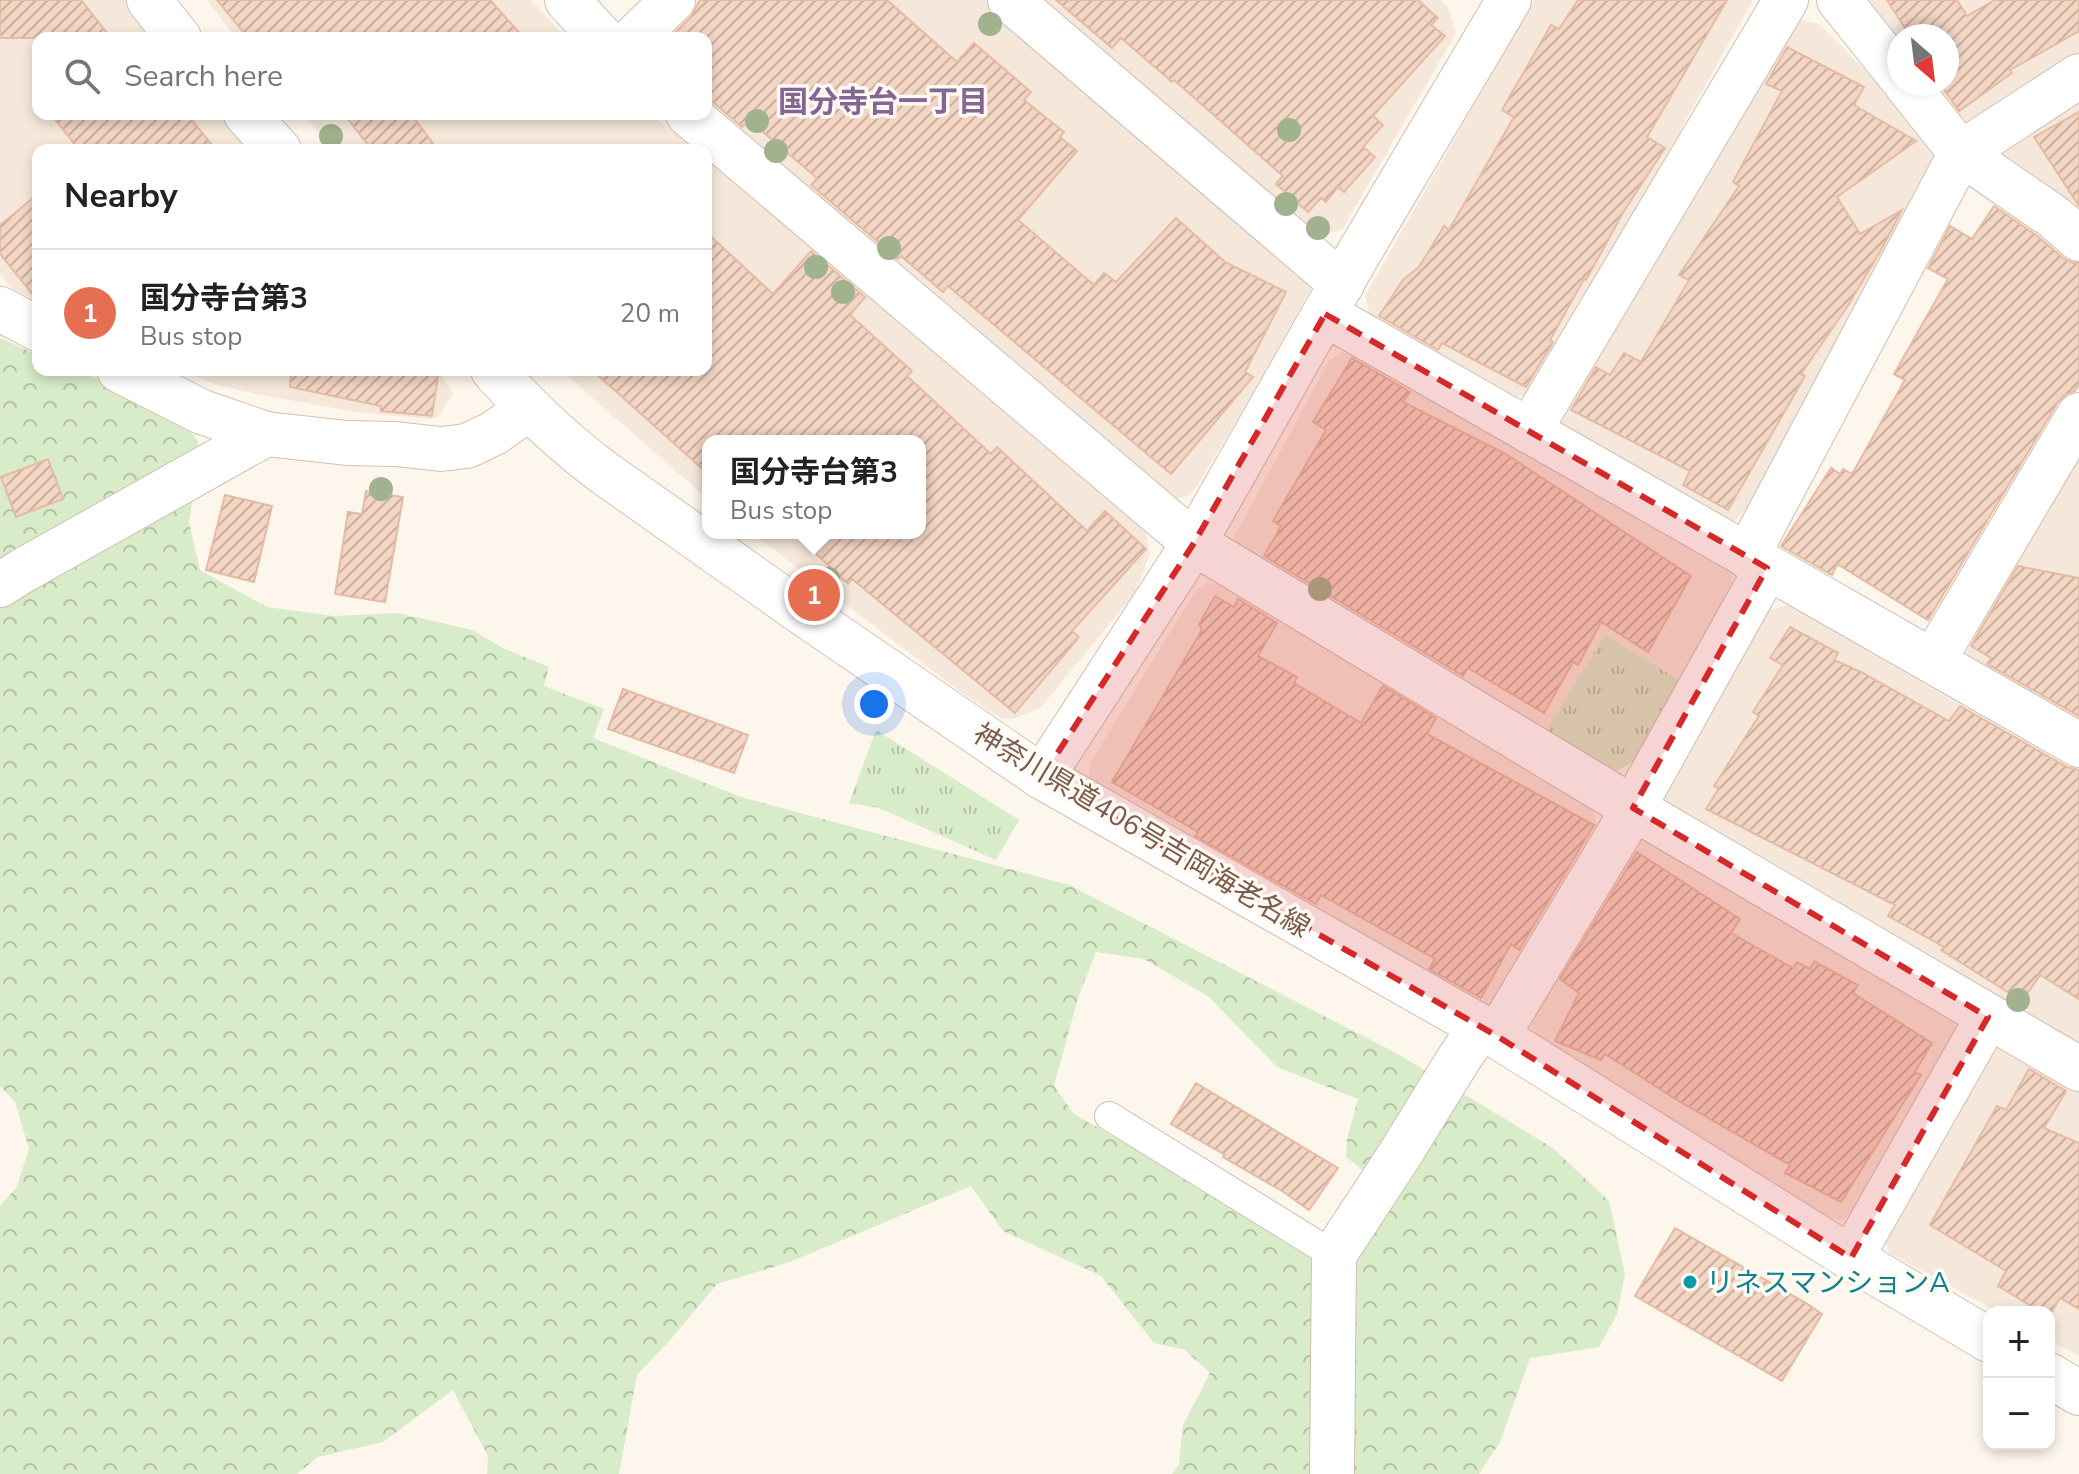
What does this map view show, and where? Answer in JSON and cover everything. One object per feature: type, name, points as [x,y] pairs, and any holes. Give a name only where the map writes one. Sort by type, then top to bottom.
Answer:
[{"type":"street","points":[[149,0],[174,32]]},
{"type":"street","points":[[567,0],[596,32]]},
{"type":"street","points":[[640,32],[673,0]]},
{"type":"street","points":[[1010,0],[1333,299],[1529,431],[2079,745]]},
{"type":"street","points":[[1529,431],[1786,0]]},
{"type":"street","points":[[1839,0],[1887,60]]},
{"type":"street","points":[[1042,777],[1194,543],[1333,299],[1492,7]]},
{"type":"street","points":[[1332,1474],[1334,1255],[1460,1057],[1489,1032],[1633,808],[1961,153],[2079,76]]},
{"type":"street","points":[[1916,96],[1961,153],[2055,218],[2079,239]]},
{"type":"street","points":[[252,120],[274,144]]},
{"type":"street","points":[[695,120],[1194,543],[1633,808],[2079,1069]]},
{"type":"street","points":[[0,309],[32,326]]},
{"type":"street","points":[[131,376],[202,412],[266,434],[347,443],[441,449],[467,446],[494,433],[528,409]]},
{"type":"street","name":"神奈川県道406号吉岡海老名線","points":[[498,376],[528,409],[603,472],[1042,777],[1489,1032],[1851,1258],[1983,1336]]},
{"type":"street","points":[[1933,661],[2079,415]]},
{"type":"street","points":[[0,585],[266,434]]},
{"type":"street","points":[[1851,1258],[1988,1017]]},
{"type":"street","points":[[2054,1378],[2079,1393]]},
{"type":"lane","points":[[1109,1116],[1334,1255]]},
{"type":"highlighted area","points":[[1325,314],[1767,568],[1633,808],[1988,1017],[1851,1258],[1497,1036],[1042,777],[1194,543]]},
{"type":"shaded area","points":[[0,0],[127,0],[151,32],[32,32],[32,120],[224,120],[244,144],[32,144],[32,299],[14,290],[0,274]]},
{"type":"shaded area","points":[[207,0],[531,0],[560,32],[231,32]]},
{"type":"shaded area","points":[[698,0],[985,0],[1312,287],[1196,488],[1187,496],[1173,499],[712,116],[712,32],[667,32]]},
{"type":"shaded area","points":[[1033,0],[1440,0],[1448,7],[1456,33],[1343,228],[1319,238]]},
{"type":"shaded area","points":[[1534,0],[1753,0],[1536,389],[1511,401],[1372,324],[1365,296]]},
{"type":"shaded area","points":[[1856,0],[2079,0],[2079,208],[1951,112],[1937,96],[1959,96],[1959,24],[1887,24],[1887,37]]},
{"type":"shaded area","points":[[1799,19],[1819,24],[1887,92],[1887,96],[1891,96],[1935,140],[1939,175],[1746,510],[1733,522],[1558,427],[1559,417]]},
{"type":"shaded area","points":[[307,120],[658,120],[688,144],[329,144]]},
{"type":"shaded area","points":[[712,163],[1144,525],[1150,553],[1135,593],[1041,707],[1016,718],[1002,719],[962,693],[760,539],[926,539],[926,435],[702,435],[702,494],[568,376],[712,376]]},
{"type":"shaded area","points":[[1341,352],[1354,355],[1732,569],[1732,588],[1680,681],[1617,771],[1246,557],[1235,547],[1233,539],[1329,361]]},
{"type":"shaded area","points":[[195,376],[442,376],[453,394],[438,417],[428,419],[357,412],[217,385]]},
{"type":"shaded area","points":[[2079,454],[2079,731],[1975,672],[1966,652]]},
{"type":"shaded area","points":[[1206,583],[1221,586],[1586,800],[1598,825],[1498,999],[1491,1006],[1475,1008],[1094,787],[1089,778],[1090,763],[1194,593]]},
{"type":"shaded area","points":[[1789,605],[2079,774],[2079,1048],[1669,816],[1654,795],[1762,612]]},
{"type":"shaded area","points":[[1645,837],[1949,1011],[1957,1028],[1854,1210],[1842,1221],[1831,1218],[1542,1045],[1528,1020],[1626,840]]},
{"type":"shaded area","points":[[1996,1048],[2021,1048],[2079,1084],[2079,1356],[2055,1343],[2055,1306],[1987,1306],[1889,1253],[1883,1232]]},
{"type":"green space","points":[[0,338],[32,352],[32,376],[89,376],[179,419],[198,441],[189,522],[200,570],[267,607],[334,616],[398,613],[472,630],[505,649],[549,667],[544,686],[604,709],[593,738],[741,797],[1069,885],[1398,1054],[1553,1148],[1609,1201],[1625,1274],[1617,1314],[1599,1347],[1530,1358],[1500,1442],[1479,1474],[1172,1474],[1179,1464],[1183,1425],[1210,1373],[1185,1350],[1154,1343],[1101,1276],[1003,1231],[971,1186],[790,1262],[717,1284],[637,1375],[619,1474],[487,1474],[488,1456],[453,1390],[383,1442],[318,1457],[297,1474],[0,1474],[0,1206],[16,1188],[29,1149],[15,1102],[0,1086]],"holes":[[[1096,952],[1144,959],[1209,997],[1277,1067],[1358,1099],[1347,1139],[1346,1157],[1364,1171],[1322,1246],[1305,1247],[1074,1114],[1054,1086],[1078,998]]]},
{"type":"green space","points":[[1605,635],[1680,681],[1635,761],[1617,771],[1546,731]]},
{"type":"green space","points":[[876,730],[1019,820],[996,860],[879,808],[849,803]]},
{"type":"building","points":[[0,0],[81,0],[106,32],[32,32],[32,38],[0,38]]},
{"type":"building","points":[[217,0],[490,0],[519,32],[243,32]]},
{"type":"building","points":[[700,0],[887,0],[957,62],[974,43],[1031,92],[1024,100],[1064,132],[1060,137],[1077,151],[1018,220],[1094,285],[1104,273],[1116,282],[1176,218],[1225,262],[1286,292],[1245,372],[1253,377],[1171,474],[948,286],[943,292],[901,256],[898,259],[811,185],[817,178],[749,120],[742,127],[712,101],[712,32],[676,32],[691,17]]},
{"type":"building","points":[[1056,0],[1418,0],[1438,18],[1431,25],[1445,36],[1373,116],[1383,125],[1363,147],[1375,157],[1344,192],[1338,187],[1326,202],[1321,198],[1308,212],[1276,184],[1283,176],[1174,80],[1172,82],[1121,38],[1112,48]]},
{"type":"building","points":[[1578,0],[1727,0],[1647,137],[1665,148],[1584,279],[1550,340],[1553,342],[1526,387],[1442,343],[1438,350],[1379,316],[1403,280],[1419,267],[1444,226],[1449,230],[1514,117],[1502,110],[1551,25],[1559,29]]},
{"type":"building","points":[[1887,0],[1957,0],[1967,16],[1995,0],[2079,0],[2079,31],[2010,70],[2012,73],[1959,111],[1948,96],[1959,96],[1959,24],[1902,24]]},
{"type":"building","points":[[1787,47],[1864,87],[1854,105],[1916,141],[1837,197],[1860,234],[1902,210],[1847,307],[1801,374],[1805,376],[1728,510],[1683,485],[1690,471],[1571,410],[1596,367],[1610,375],[1624,353],[1641,362],[1689,280],[1679,275],[1739,186],[1733,182],[1782,91],[1766,84]]},
{"type":"building","points":[[2079,112],[2079,206],[2034,137]]},
{"type":"building","points":[[56,120],[192,120],[211,144],[74,144]]},
{"type":"building","points":[[349,120],[416,120],[434,144],[367,144]]},
{"type":"building","points":[[32,199],[32,294],[0,254],[0,225]]},
{"type":"building","points":[[1994,206],[2063,258],[2079,263],[2079,384],[2075,391],[2058,402],[1928,620],[1837,564],[1832,575],[1781,546],[1831,468],[1840,474],[1843,469],[1852,474],[1905,380],[1894,374],[1948,279],[1928,268],[1950,226],[1972,239]]},
{"type":"building","points":[[712,238],[773,294],[811,251],[865,297],[850,315],[912,371],[907,376],[991,454],[997,447],[1087,531],[1105,511],[1146,549],[1072,631],[1079,637],[1015,713],[852,579],[848,584],[800,539],[926,539],[926,435],[702,435],[702,469],[599,376],[712,376]]},
{"type":"building","points":[[1352,358],[1410,392],[1403,402],[1506,454],[1691,576],[1648,652],[1601,622],[1578,665],[1573,662],[1544,713],[1468,668],[1463,676],[1264,556],[1281,526],[1273,521],[1326,430],[1313,422]]},
{"type":"building","points":[[291,376],[438,376],[432,416],[381,411],[381,406],[290,387]]},
{"type":"building","points":[[48,459],[63,499],[16,517],[1,477]]},
{"type":"building","points":[[366,491],[403,497],[385,602],[335,594],[348,512],[362,514]]},
{"type":"building","points":[[225,495],[272,506],[254,582],[206,570]]},
{"type":"building","points":[[2018,566],[2079,578],[2079,716],[1987,664],[1991,658],[1971,646]]},
{"type":"building","points":[[1215,596],[1234,607],[1238,599],[1277,623],[1258,656],[1297,677],[1294,683],[1361,723],[1383,686],[1436,718],[1427,734],[1594,825],[1519,950],[1511,944],[1481,998],[1429,969],[1435,959],[1321,895],[1316,904],[1195,836],[1198,832],[1112,782],[1202,630],[1199,624]]},
{"type":"building","points":[[1790,627],[1838,653],[1834,660],[1949,721],[1960,706],[2067,767],[2079,770],[2079,999],[2040,975],[2022,1001],[1941,950],[1944,947],[1888,916],[1895,905],[1706,809],[1719,788],[1714,786],[1759,716],[1753,712],[1783,665],[1770,658]]},
{"type":"building","points":[[623,689],[748,735],[734,773],[608,729]]},
{"type":"building","points":[[1637,852],[1740,919],[1731,933],[1793,968],[1797,962],[1810,969],[1814,961],[1858,985],[1853,993],[1932,1043],[1915,1072],[1921,1075],[1841,1202],[1785,1173],[1790,1165],[1677,1100],[1605,1054],[1601,1060],[1555,1041],[1579,993],[1560,979]]},
{"type":"building","points":[[2029,1069],[2066,1091],[2044,1128],[2079,1143],[2079,1309],[2060,1298],[2055,1306],[2031,1306],[1998,1286],[2006,1271],[1930,1225],[1997,1106],[2006,1110]]},
{"type":"building","points":[[1196,1083],[1338,1168],[1309,1210],[1171,1124]]},
{"type":"building","points":[[1675,1228],[1822,1314],[1782,1381],[1635,1296]]},
{"type":"place","name":"国分寺台第3","points":[[814,595]]},
{"type":"place","name":"リネスマンションA","points":[[1690,1282]]},
{"type":"district","name":"国分寺台一丁目","points":[[883,102]]}]
